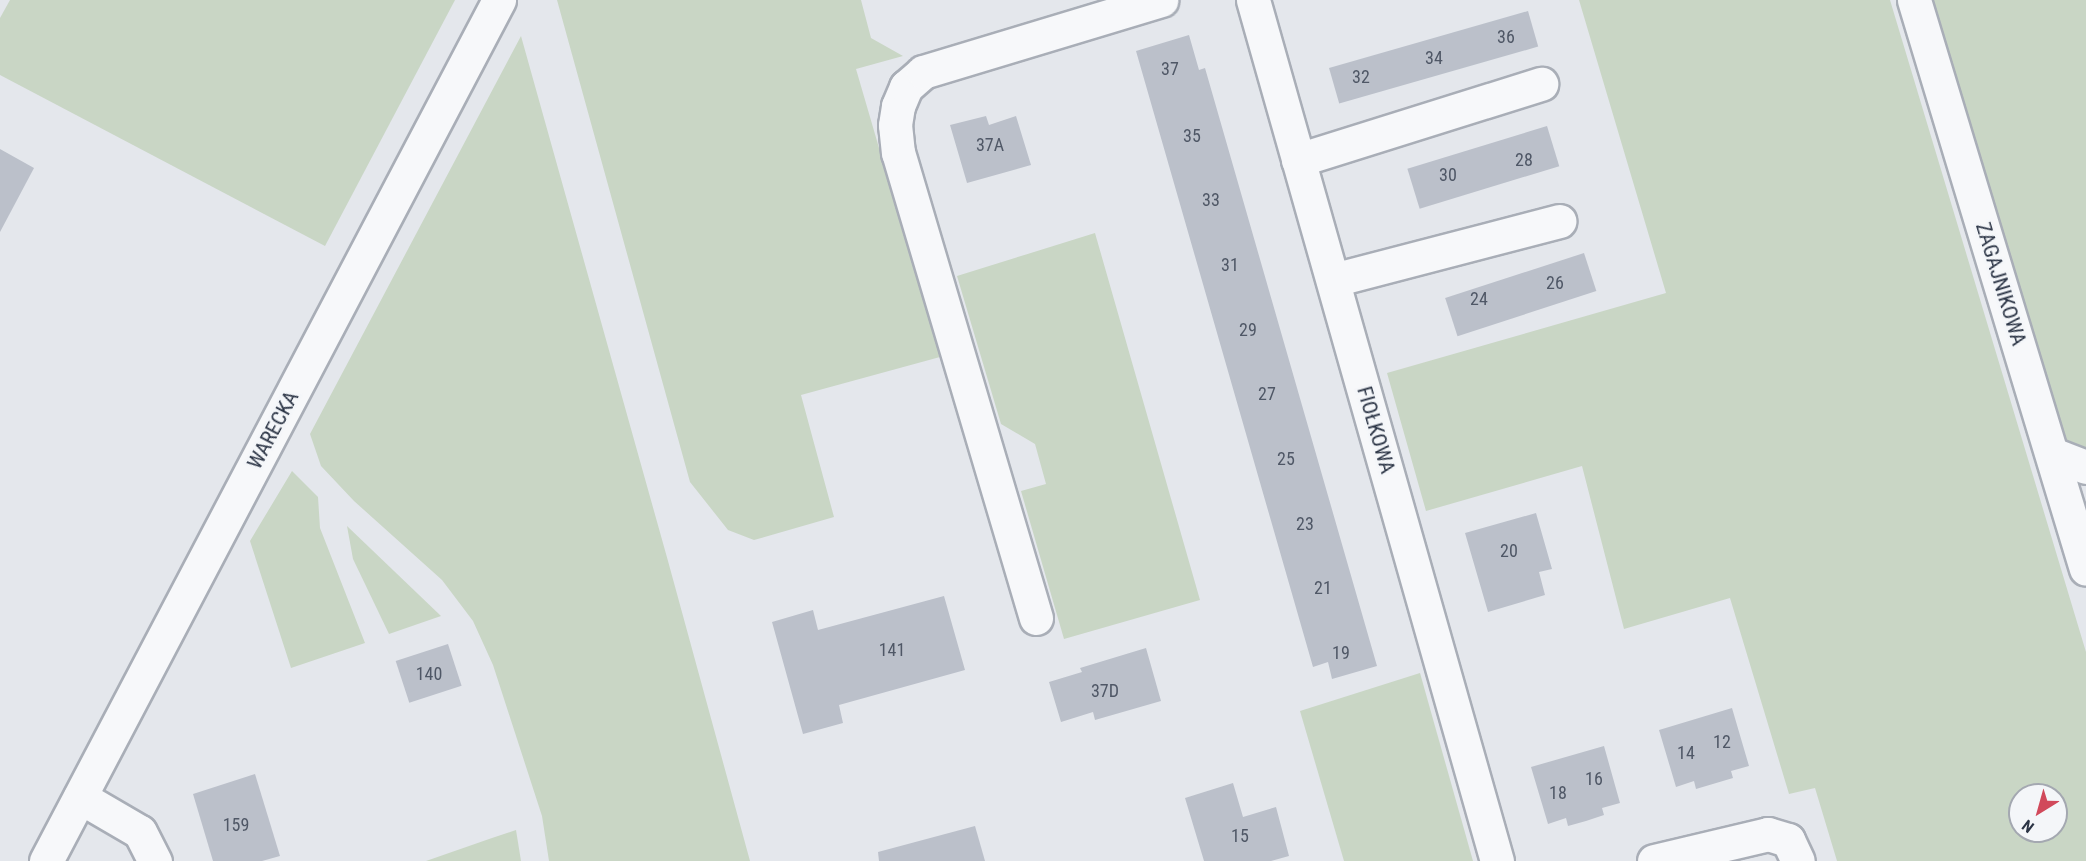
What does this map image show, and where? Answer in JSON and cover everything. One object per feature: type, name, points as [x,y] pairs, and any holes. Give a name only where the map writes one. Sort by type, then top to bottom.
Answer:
[{"type":"street","name":"WARECKA","points":[[46,861],[499,0]]},
{"type":"street","points":[[1036,618],[898,153],[898,106],[906,87],[923,72],[1161,0]]},
{"type":"street","name":"FIOŁKOWA","points":[[1252,0],[1497,861]]},
{"type":"street","name":"ZAGAJNIKOWA","points":[[1914,0],[2086,569]]},
{"type":"street","points":[[1298,160],[1541,84]]},
{"type":"street","points":[[1333,280],[1558,221]]},
{"type":"street","points":[[2052,454],[2086,467]]},
{"type":"street","points":[[80,797],[140,832],[155,861]]},
{"type":"street","points":[[1654,861],[1768,834],[1788,840],[1798,861]]},
{"type":"green space","points":[[10,0],[455,0],[325,246],[0,75],[0,18]]},
{"type":"green space","points":[[557,0],[861,0],[871,38],[903,56],[856,69],[940,357],[801,395],[834,517],[754,540],[728,530],[690,482]]},
{"type":"green space","points":[[1579,0],[1890,0],[2086,652],[2086,861],[1837,861],[1815,788],[1789,794],[1730,598],[1624,629],[1582,466],[1426,511],[1387,373],[1666,293]]},
{"type":"green space","points":[[1928,0],[2086,0],[2086,450],[2063,439]]},
{"type":"green space","points":[[521,36],[750,861],[549,861],[542,816],[493,665],[473,621],[442,580],[354,501],[321,466],[310,434]]},
{"type":"green space","points":[[1095,233],[1200,600],[1064,639],[1021,491],[1046,484],[1035,444],[1001,424],[957,276]]},
{"type":"green space","points":[[292,471],[318,497],[320,528],[365,643],[291,668],[250,541]]},
{"type":"green space","points":[[347,526],[441,616],[389,634],[353,559]]},
{"type":"green space","points":[[1420,673],[1473,861],[1344,861],[1300,711]]},
{"type":"green space","points":[[516,830],[521,861],[426,861],[492,838]]},
{"type":"building","points":[[1528,11],[1538,47],[1339,104],[1329,68]]},
{"type":"building","points":[[1189,35],[1199,70],[1205,68],[1377,666],[1332,679],[1328,662],[1313,667],[1136,51]]},
{"type":"building","points":[[986,116],[989,125],[1016,116],[1031,165],[967,183],[950,125]]},
{"type":"building","points":[[1547,126],[1559,166],[1420,209],[1407,169]]},
{"type":"building","points":[[0,149],[34,168],[0,232]]},
{"type":"building","points":[[1584,253],[1596,291],[1458,336],[1445,298]]},
{"type":"building","points":[[1536,513],[1552,569],[1539,572],[1545,595],[1488,612],[1465,533]]},
{"type":"building","points":[[944,596],[965,670],[839,705],[843,723],[803,734],[772,622],[813,610],[818,630]]},
{"type":"building","points":[[448,644],[462,686],[409,703],[396,661]]},
{"type":"building","points":[[1146,648],[1161,701],[1095,720],[1093,712],[1061,722],[1049,682],[1082,672],[1080,668]]},
{"type":"building","points":[[1732,708],[1749,766],[1731,771],[1733,778],[1696,789],[1694,781],[1676,787],[1659,730]]},
{"type":"building","points":[[1604,746],[1620,803],[1602,808],[1604,815],[1586,821],[1568,826],[1566,818],[1548,824],[1531,767]]},
{"type":"building","points":[[255,774],[280,856],[262,861],[213,861],[193,794]]},
{"type":"building","points":[[1233,783],[1243,817],[1276,807],[1289,856],[1271,861],[1204,861],[1185,798]]},
{"type":"building","points":[[975,826],[985,861],[879,861],[878,852]]}]
